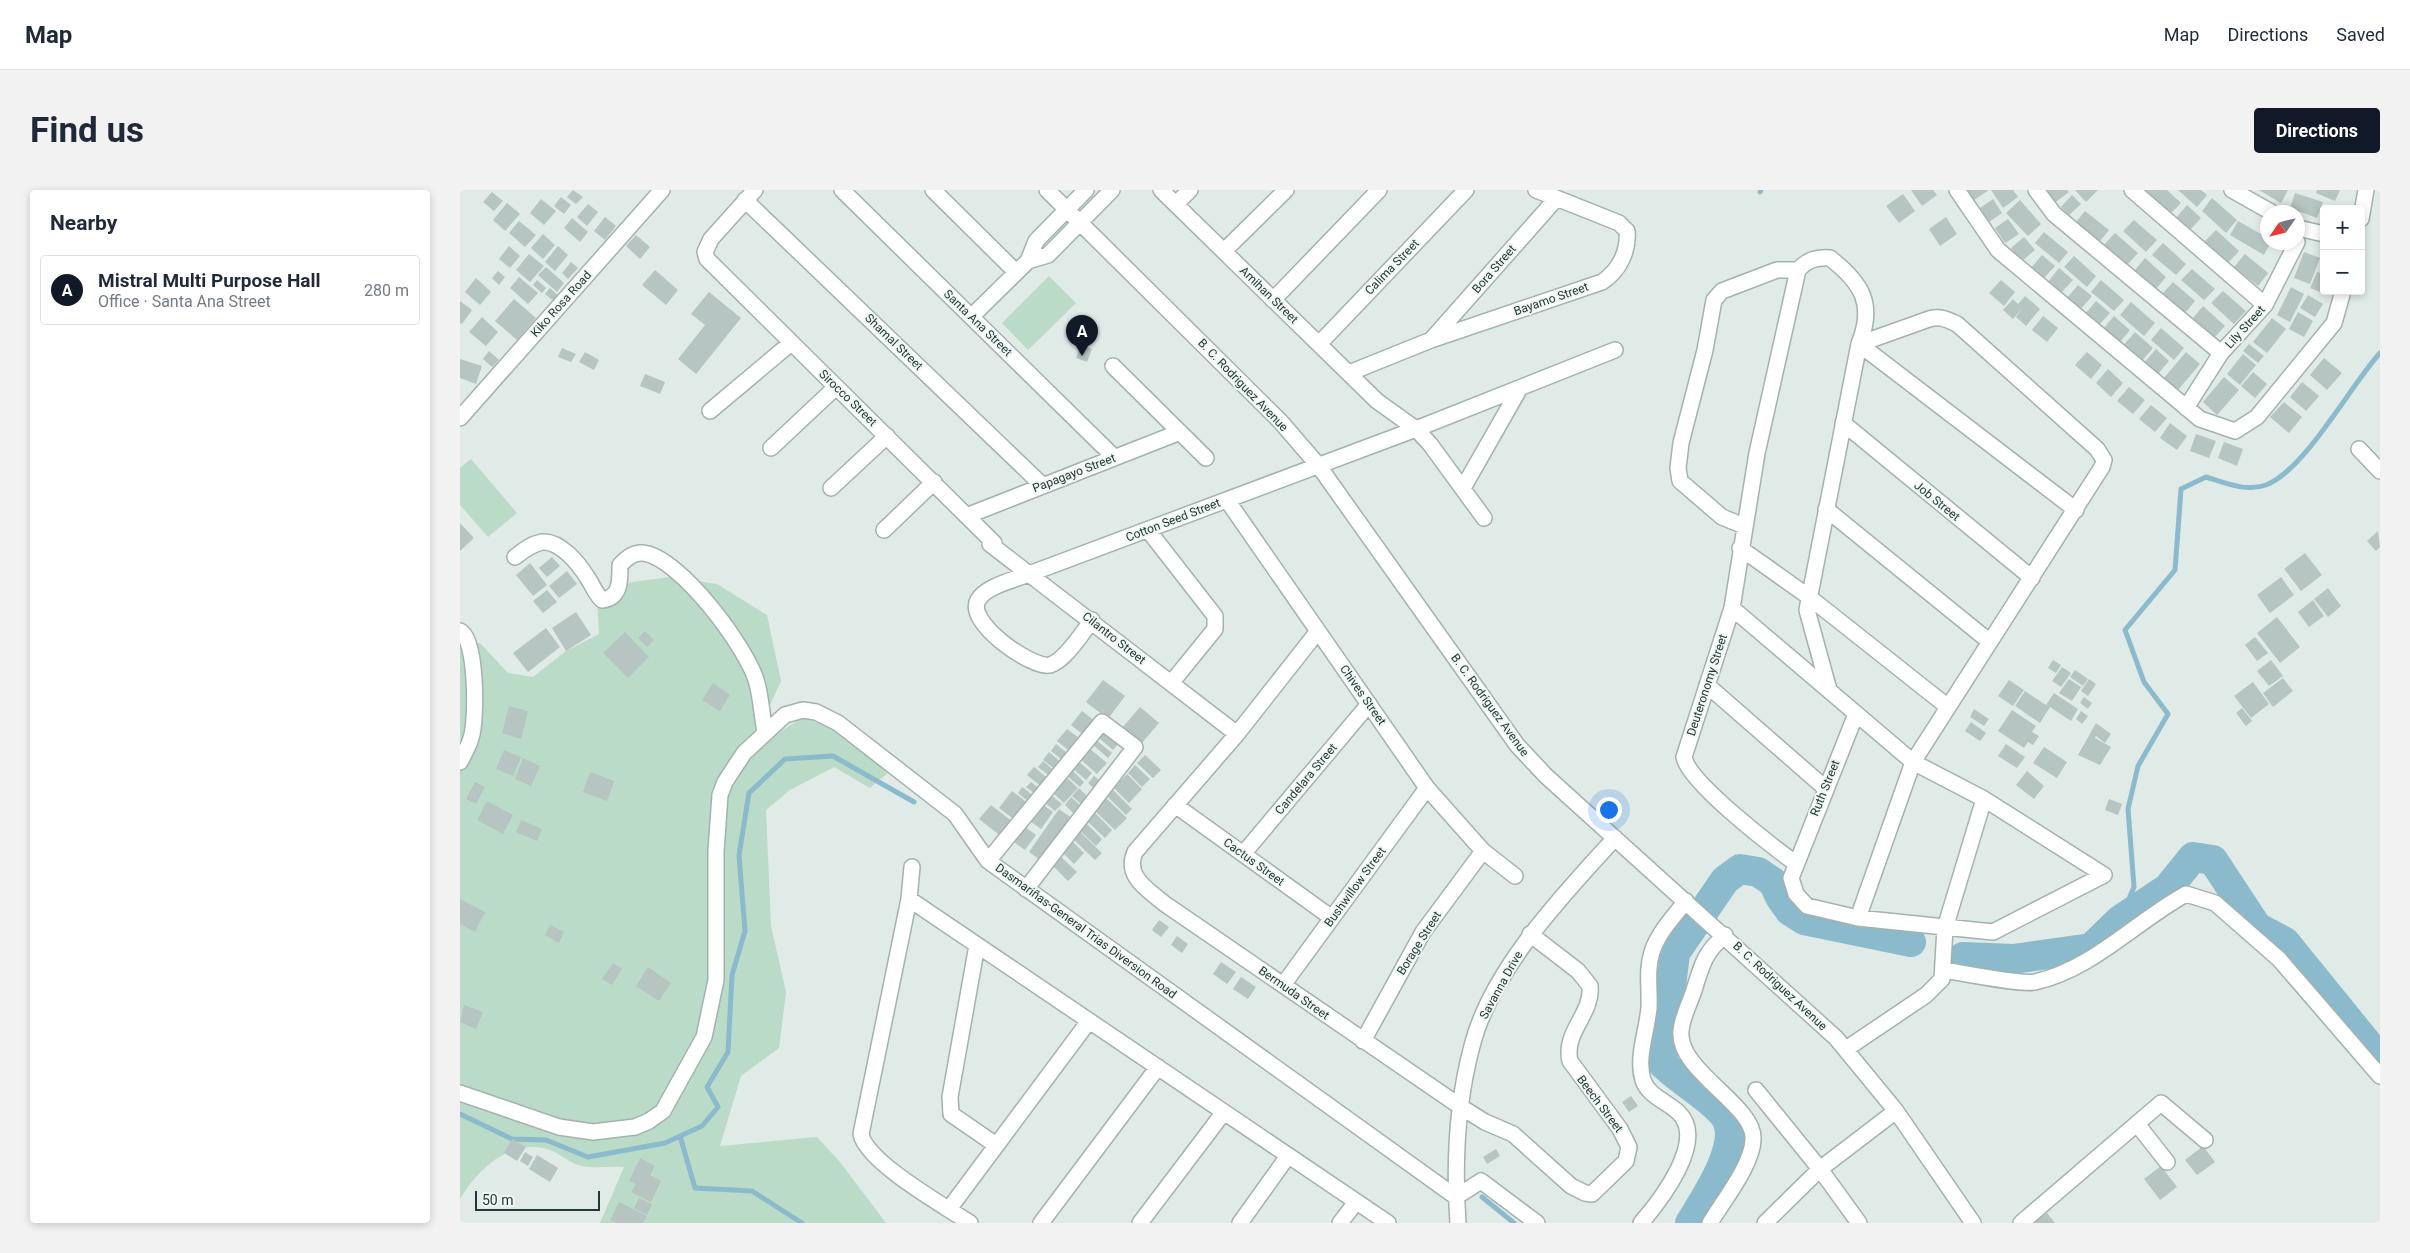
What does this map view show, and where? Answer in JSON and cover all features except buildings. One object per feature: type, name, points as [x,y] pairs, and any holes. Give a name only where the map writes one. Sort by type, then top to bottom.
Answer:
[{"type":"street","name":"Kiko Rosa Road","points":[[460,418],[662,190]]},
{"type":"street","name":"Santa Ana Street","points":[[842,190],[1114,457]]},
{"type":"street","points":[[933,190],[1016,272]]},
{"type":"street","name":"B. C. Rodriguez Avenue","points":[[1047,190],[1280,421],[1318,465],[1517,745],[1546,776],[1724,934],[1846,1049],[1896,1111],[1974,1223]]},
{"type":"street","points":[[972,317],[1028,261],[1036,241],[1086,190]]},
{"type":"street","points":[[1028,261],[1048,255],[1112,190]]},
{"type":"street","name":"Amihan Street","points":[[1161,190],[1378,401],[1416,429],[1464,488],[1484,518]]},
{"type":"street","points":[[1176,204],[1190,190]]},
{"type":"street","points":[[1224,251],[1286,190]]},
{"type":"street","points":[[1274,300],[1379,190]]},
{"type":"street","name":"Calima Street","points":[[1319,344],[1466,190]]},
{"type":"street","name":"Bayamo Street","points":[[1349,373],[1431,340],[1602,282],[1616,269],[1627,245],[1627,231],[1619,223],[1536,190]]},
{"type":"street","points":[[1957,190],[1998,250],[2200,419],[2235,431],[2257,418],[2334,323],[2342,295]]},
{"type":"street","points":[[2036,190],[2054,214],[2221,353]]},
{"type":"street","points":[[2132,190],[2265,305]]},
{"type":"street","points":[[2232,190],[2260,206]]},
{"type":"street","points":[[2363,205],[2366,190]]},
{"type":"street","name":"Sirocco Street","points":[[750,195],[711,239],[705,252],[712,266],[934,482],[968,516],[992,544]]},
{"type":"street","name":"Shamal Street","points":[[750,195],[1042,484]]},
{"type":"street","name":"Bora Street","points":[[1431,340],[1556,199]]},
{"type":"street","points":[[2305,236],[2320,234]]},
{"type":"street","name":"Lily Street","points":[[2186,408],[2221,353],[2265,305],[2292,250]]},
{"type":"street","points":[[1744,526],[1722,517],[1680,481],[1678,468],[1681,443],[1705,350],[1714,300],[1722,291],[1777,270],[1798,270],[1804,263],[1818,257],[1830,258],[1855,283],[1865,299],[1868,316],[1859,344],[1807,610],[1809,624],[1828,690]]},
{"type":"street","name":"Deuteronomy Street","points":[[1795,863],[1746,825],[1692,774],[1685,762],[1686,750],[1732,608],[1740,548],[1757,453],[1798,270]]},
{"type":"street","points":[[1858,918],[1913,762],[2102,467],[2102,456],[2047,403],[1957,324],[1939,317],[1859,344]]},
{"type":"street","points":[[710,411],[791,343]]},
{"type":"street","points":[[1859,344],[2076,510]]},
{"type":"street","name":"Cotton Seed Street","points":[[1092,620],[1069,650],[1051,665],[1040,665],[1029,660],[984,628],[977,618],[975,608],[978,599],[989,591],[1028,574],[1416,429],[1615,350]]},
{"type":"street","points":[[1114,366],[1206,458]]},
{"type":"street","points":[[772,448],[836,387]]},
{"type":"street","points":[[1464,488],[1520,388]]},
{"type":"street","name":"Job Street","points":[[1843,423],[2032,578]]},
{"type":"street","name":"Papagayo Street","points":[[968,516],[1042,484],[1180,432]]},
{"type":"street","points":[[830,488],[887,436]]},
{"type":"street","points":[[2360,449],[2380,470]]},
{"type":"street","points":[[884,530],[934,482]]},
{"type":"street","name":"Chives Street","points":[[1227,500],[1427,788],[1483,851],[1515,876]]},
{"type":"street","points":[[1826,509],[1990,642]]},
{"type":"street","points":[[1148,530],[1215,616],[1215,629],[1172,682]]},
{"type":"street","points":[[515,557],[528,547],[544,542],[560,548],[588,577],[594,592],[602,600],[615,595],[620,583],[620,565],[630,555],[643,553],[662,562],[702,594],[734,639],[757,681],[764,732]]},
{"type":"street","name":"Cilantro Street","points":[[992,544],[1028,574],[1092,620],[1237,734]]},
{"type":"street","points":[[1740,548],[1809,597],[1948,706]]},
{"type":"street","points":[[1732,608],[1913,762],[1984,799],[1944,928],[1944,970],[1936,987],[1846,1049]]},
{"type":"street","points":[[460,631],[469,640],[474,665],[472,736],[460,762]]},
{"type":"street","points":[[1175,805],[1237,734],[1318,631]]},
{"type":"street","points":[[1707,685],[1825,788]]},
{"type":"street","name":"Candelara Street","points":[[1243,854],[1369,704]]},
{"type":"street","name":"Dasmariñas-General Trias Diversion Road","points":[[460,1092],[559,1127],[593,1132],[635,1127],[649,1121],[663,1110],[704,1038],[716,980],[716,851],[720,795],[733,768],[764,732],[785,715],[803,710],[816,712],[838,723],[955,814],[988,861],[1456,1197]]},
{"type":"street","name":"Ruth Street","points":[[1856,714],[1795,863],[1791,878],[1792,887],[1800,900],[1807,906],[1858,918],[1993,932],[2104,874],[1984,799]]},
{"type":"street","points":[[988,861],[1102,722],[1135,747],[1026,888]]},
{"type":"street","name":"Bushwillow Street","points":[[1283,985],[1427,788]]},
{"type":"street","name":"Cactus Street","points":[[1175,805],[1332,918]]},
{"type":"street","name":"Bermuda Street","points":[[1175,805],[1134,852],[1131,861],[1132,872],[1139,881],[1165,904],[1461,1107]]},
{"type":"street","name":"Savanna Drive","points":[[1458,1223],[1456,1197],[1461,1107],[1472,1045],[1483,1014],[1530,934],[1562,895],[1615,838]]},
{"type":"street","name":"Borage Street","points":[[1363,1041],[1423,932],[1483,851]]},
{"type":"street","points":[[912,867],[909,899],[861,1134],[866,1148],[874,1156],[912,1185],[970,1223]]},
{"type":"street","points":[[1944,970],[2033,982],[2074,967],[2111,946],[2165,906],[2186,894],[2215,903],[2279,959],[2380,1076]]},
{"type":"street","points":[[909,899],[1388,1223]]},
{"type":"street","points":[[1640,1223],[1677,1172],[1688,1147],[1688,1131],[1681,1115],[1650,1092],[1643,1080],[1642,1050],[1649,1008],[1649,965],[1652,950],[1664,928],[1688,903]]},
{"type":"street","name":"Beech Street","points":[[1461,1107],[1486,1122],[1513,1134],[1571,1186],[1585,1194],[1592,1194],[1626,1162],[1629,1154],[1626,1139],[1575,1071],[1567,1051],[1570,1038],[1589,1002],[1590,986],[1578,971],[1530,934]]},
{"type":"street","points":[[1710,1223],[1751,1154],[1754,1137],[1750,1123],[1694,1063],[1683,1046],[1681,1031],[1706,954],[1724,934]]},
{"type":"street","points":[[977,945],[950,1098],[951,1114],[996,1145]]},
{"type":"street","points":[[948,1209],[1089,1021]]},
{"type":"street","points":[[1040,1223],[1158,1067]]},
{"type":"street","points":[[1756,1090],[1820,1169],[1859,1223]]},
{"type":"street","points":[[2022,1223],[2161,1103],[2206,1140]]},
{"type":"street","points":[[1765,1223],[1820,1169],[1896,1111]]},
{"type":"street","points":[[1140,1223],[1224,1112]]},
{"type":"street","points":[[2136,1124],[2167,1162]]},
{"type":"street","points":[[1240,1223],[1288,1156]]},
{"type":"street","points":[[1456,1197],[1481,1180],[1537,1223]]},
{"type":"street","points":[[1340,1223],[1356,1202]]},
{"type":"green space","points":[[1049,276],[1076,303],[1028,350],[1002,323]]},
{"type":"green space","points":[[471,459],[517,513],[488,537],[460,505],[460,468]]},
{"type":"green space","points":[[671,577],[717,584],[767,615],[781,681],[765,716],[773,736],[804,717],[853,739],[894,768],[870,788],[834,767],[790,790],[766,810],[771,926],[786,992],[779,1048],[741,1076],[720,1146],[817,1137],[840,1162],[886,1223],[600,1223],[624,1167],[578,1165],[551,1150],[533,1147],[520,1148],[496,1159],[476,1177],[460,1199],[460,644],[480,643],[508,673],[533,677],[566,651],[599,634],[597,597],[632,582]]},
{"type":"waterway","points":[[2120,920],[2134,887],[2128,809],[2138,766],[2168,714],[2144,682],[2125,630],[2175,570],[2181,489],[2206,477],[2236,486],[2251,488],[2266,485],[2281,476],[2296,463],[2311,445],[2380,353]]},
{"type":"waterway","points":[[460,1114],[512,1139],[546,1140],[588,1157],[665,1143],[702,1126],[718,1107],[707,1087],[728,1052],[732,975],[745,931],[739,855],[749,793],[785,759],[833,756],[914,802]]},
{"type":"waterway","points":[[1963,957],[2013,959],[2091,948],[2120,920],[2168,888],[2193,857],[2213,860],[2257,927],[2285,942],[2380,1059]]},
{"type":"waterway","points":[[1690,1223],[1719,1172],[1729,1143],[1730,1129],[1721,1111],[1662,1063],[1675,953],[1725,880],[1740,869],[1758,872],[1773,882],[1780,897],[1790,911],[1804,920],[1911,942]]},
{"type":"waterway","points":[[680,1136],[695,1188],[752,1191],[802,1223]]},
{"type":"waterway","points":[[1482,1197],[1514,1223]]},
{"type":"place","name":"Mistral Multi Purpose Hall","points":[[1082,356]]}]
